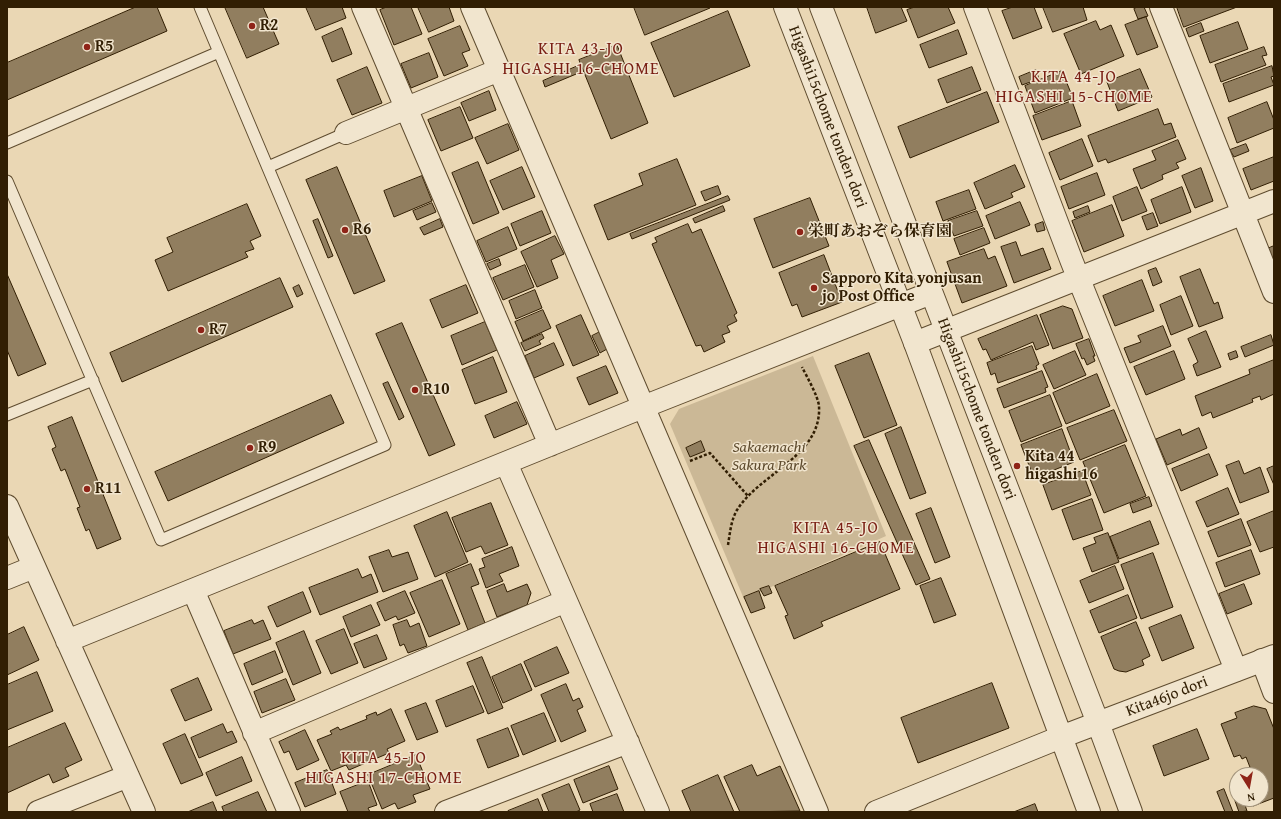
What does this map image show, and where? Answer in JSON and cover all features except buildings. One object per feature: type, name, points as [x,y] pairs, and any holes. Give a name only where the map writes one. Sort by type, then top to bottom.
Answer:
[{"type":"street","points":[[363,7],[550,445]]},
{"type":"street","points":[[472,7],[817,812]]},
{"type":"street","name":"Higashi15chome tonden dori","points":[[785,7],[915,343],[1089,812]]},
{"type":"street","name":"Higashi15chome tonden dori","points":[[821,7],[1131,812]]},
{"type":"street","points":[[975,7],[1079,279],[1236,670]]},
{"type":"street","points":[[1161,7],[1274,292]]},
{"type":"street","points":[[346,133],[499,70]]},
{"type":"street","points":[[915,343],[947,332],[1274,201]]},
{"type":"street","points":[[67,641],[644,407],[931,293]]},
{"type":"street","points":[[506,463],[658,812]]},
{"type":"street","points":[[7,506],[144,812]]},
{"type":"street","points":[[7,578],[34,567]]},
{"type":"street","points":[[193,590],[289,812]]},
{"type":"street","points":[[254,733],[566,602]]},
{"type":"street","points":[[1268,658],[1274,692]]},
{"type":"street","name":"Kita46jo dori","points":[[876,812],[1061,737],[1268,658]]},
{"type":"street","points":[[446,812],[628,742]]},
{"type":"street","points":[[38,812],[128,776]]},
{"type":"lane","points":[[7,181],[161,540],[386,446],[200,7]]},
{"type":"lane","points":[[7,143],[219,52]]},
{"type":"lane","points":[[268,168],[346,133]]},
{"type":"lane","points":[[7,415],[93,380]]},
{"type":"path","points":[[728,548],[732,524],[737,510],[748,496],[807,445],[817,428],[819,405],[802,365]]},
{"type":"path","points":[[683,463],[710,453],[748,496]]},
{"type":"green space","name":"Sakaemachi Sakura Park","points":[[813,356],[886,536],[744,599],[670,424],[679,409]]},
{"type":"place","name":"R2","points":[[252,26]]},
{"type":"place","name":"R5","points":[[87,47]]},
{"type":"place","name":"R6","points":[[345,230]]},
{"type":"place","name":"栄町あおぞら保育園","points":[[800,232]]},
{"type":"place","name":"Sapporo Kita yonjusan jo Post Office","points":[[814,288]]},
{"type":"place","name":"R7","points":[[201,330]]},
{"type":"place","name":"R10","points":[[415,390]]},
{"type":"place","name":"R9","points":[[250,448]]},
{"type":"place","name":"Kita 44 higashi 16","points":[[1017,466]]},
{"type":"place","name":"R11","points":[[87,489]]},
{"type":"district","name":"KITA 43-JO HIGASHI 16-CHOME","points":[[581,60]]},
{"type":"district","name":"KITA 44-JO HIGASHI 15-CHOME","points":[[1074,88]]},
{"type":"district","name":"KITA 45-JO HIGASHI 16-CHOME","points":[[836,539]]},
{"type":"district","name":"KITA 45-JO HIGASHI 17-CHOME","points":[[384,769]]}]
